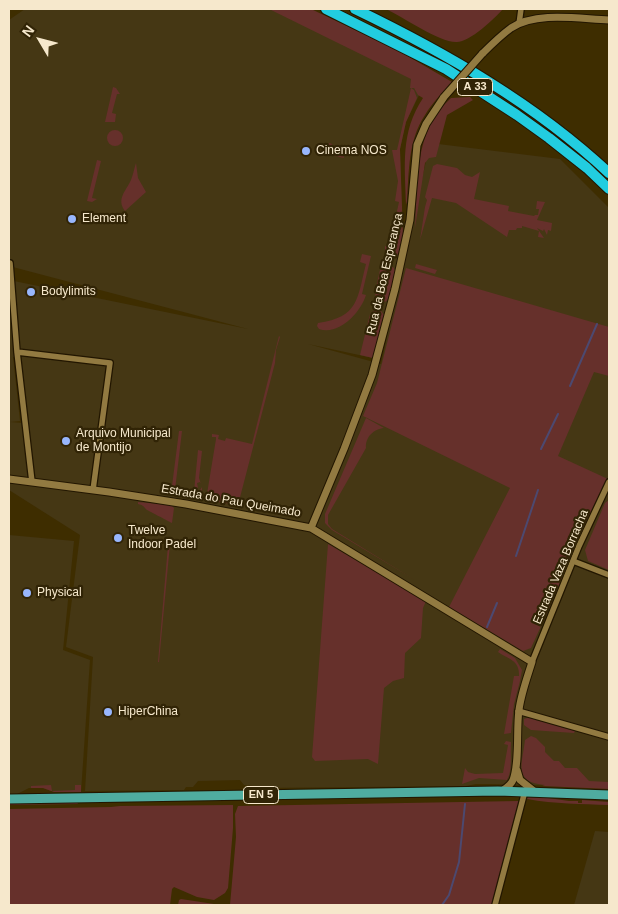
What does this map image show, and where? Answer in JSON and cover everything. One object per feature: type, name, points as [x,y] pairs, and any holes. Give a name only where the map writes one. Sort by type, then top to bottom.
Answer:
[{"type":"highway","name":"A 33","points":[[326,9],[446,69],[549,138],[587,168],[609,189]]},
{"type":"highway","name":"A 33","points":[[355,9],[412,37],[476,74],[559,131],[609,173]]},
{"type":"main road","name":"EN 5","points":[[9,799],[502,791],[609,795]]},
{"type":"street","points":[[519,24],[521,9]]},
{"type":"street","name":"Rua da Boa Esperança","points":[[310,528],[344,450],[372,375],[395,289],[410,220],[417,145],[426,124],[444,97],[482,54],[499,37],[519,24],[546,18],[609,20]]},
{"type":"street","points":[[10,264],[17,352],[32,482]]},
{"type":"street","points":[[17,352],[110,363],[93,490]]},
{"type":"street","name":"Estrada do Pau Queimado","points":[[9,480],[186,504],[310,528],[532,662]]},
{"type":"street","name":"Estrada Vaza Borracha","points":[[532,662],[573,561],[609,482]]},
{"type":"street","points":[[573,561],[609,575]]},
{"type":"street","points":[[502,791],[512,780],[516,759],[518,711],[532,662]]},
{"type":"street","points":[[518,711],[609,737]]},
{"type":"street","points":[[495,905],[530,791],[519,779],[516,759]]},
{"type":"shaded area","points":[[25,9],[290,9],[415,69],[423,87],[406,122],[400,149],[403,249],[373,358],[308,344],[381,364],[430,143],[560,159],[609,208],[609,787],[476,784],[466,786],[256,788],[244,785],[240,780],[198,781],[193,787],[186,787],[184,790],[85,791],[93,657],[66,647],[80,535],[9,490],[9,280],[248,329],[9,266],[9,20]],"holes":[[[14,357],[23,423],[10,422],[20,421]]]},
{"type":"shaded area","points":[[269,9],[311,9],[399,51],[452,82],[428,111],[415,135],[410,156],[406,205],[405,163],[407,137],[410,124],[423,98],[418,95],[414,88],[410,88],[411,79]]},
{"type":"shaded area","points":[[386,9],[503,9],[474,35],[468,39],[456,42],[431,34]]},
{"type":"shaded area","points":[[113,87],[120,94],[117,94],[112,113],[116,114],[115,122],[105,122]]},
{"type":"shaded area","points":[[411,88],[414,90],[417,98],[406,122],[400,149],[403,236],[400,254],[393,258],[389,257],[385,252],[385,246],[389,247],[399,202],[395,201],[398,181],[392,150],[397,150]]},
{"type":"shaded area","points":[[470,97],[473,100],[447,115],[436,157],[429,158],[425,163],[415,228],[420,158],[430,126],[439,111],[451,98]]},
{"type":"shaded area","points":[[115,130],[123,138],[115,146],[107,138]]},
{"type":"shaded area","points":[[329,143],[334,148],[342,151],[344,158],[327,154]]},
{"type":"shaded area","points":[[97,160],[101,161],[92,198],[97,199],[92,202],[87,201]]},
{"type":"shaded area","points":[[136,163],[138,178],[146,192],[125,211],[121,203]]},
{"type":"shaded area","points":[[437,164],[457,168],[465,175],[472,177],[480,172],[474,199],[509,206],[508,211],[534,216],[538,215],[539,209],[536,209],[537,201],[545,202],[537,220],[552,223],[551,231],[548,230],[547,235],[544,229],[543,231],[537,228],[544,238],[538,237],[539,231],[522,226],[522,228],[517,228],[516,230],[509,230],[507,237],[456,203],[432,198],[420,240],[427,200],[425,197],[433,166]]},
{"type":"shaded area","points":[[362,254],[371,256],[362,294],[366,295],[363,302],[354,315],[341,326],[327,330],[319,329],[318,323],[342,316],[354,304],[358,296],[366,264],[360,262]]},
{"type":"shaded area","points":[[416,264],[437,270],[435,274],[415,268]]},
{"type":"shaded area","points":[[387,265],[393,267],[397,273],[391,295],[382,303],[376,299],[375,292],[380,270]]},
{"type":"shaded area","points":[[406,268],[609,327],[609,376],[594,372],[558,456],[608,479],[531,648],[523,651],[449,607],[510,488],[363,416],[377,383]]},
{"type":"shaded area","points":[[375,310],[381,311],[385,316],[373,358],[360,355],[370,314]]},
{"type":"shaded area","points":[[279,336],[275,363],[238,505],[206,500],[216,439],[216,437],[212,437],[212,434],[219,435],[218,439],[225,441],[226,438],[252,444]]},
{"type":"shaded area","points":[[366,418],[384,428],[374,432],[367,440],[366,448],[328,515],[328,524],[332,529],[415,580],[332,530],[325,523],[325,514]]},
{"type":"shaded area","points":[[179,431],[182,431],[175,490],[184,491],[188,495],[194,495],[187,492],[194,492],[198,450],[202,451],[199,478],[201,484],[200,482],[197,483],[198,488],[196,489],[199,492],[202,487],[202,499],[171,494]]},
{"type":"shaded area","points":[[609,500],[609,570],[588,561],[585,550],[605,503]]},
{"type":"shaded area","points":[[138,502],[171,505],[174,508],[172,523],[147,510]]},
{"type":"shaded area","points":[[9,535],[74,541],[63,650],[90,660],[81,792],[54,792],[43,788],[29,788],[17,794],[9,794]]},
{"type":"shaded area","points":[[170,544],[159,662],[158,662],[168,545]]},
{"type":"shaded area","points":[[328,544],[426,601],[423,608],[421,638],[405,653],[404,678],[393,681],[384,688],[378,764],[368,759],[315,761],[312,757]]},
{"type":"shaded area","points":[[500,649],[515,658],[522,670],[514,704],[511,733],[504,734],[514,676],[519,676],[519,671],[518,666],[513,661],[498,652]]},
{"type":"shaded area","points":[[527,718],[575,731],[574,733],[531,730],[524,725],[524,719]]},
{"type":"shaded area","points":[[531,736],[536,738],[545,747],[545,752],[554,761],[559,761],[565,768],[577,768],[589,781],[609,782],[609,789],[542,786],[545,785],[528,780],[522,771],[522,764],[525,740]]},
{"type":"shaded area","points":[[506,741],[511,742],[511,766],[507,780],[479,778],[462,784],[465,768],[468,772],[475,774],[503,773],[508,745],[504,744]]},
{"type":"shaded area","points":[[51,785],[52,791],[75,790],[75,785],[81,785],[81,792],[54,792],[43,788],[31,788],[31,786]]},
{"type":"shaded area","points":[[528,795],[578,801],[578,803],[582,803],[582,800],[609,802],[609,805],[537,801],[527,799]]},
{"type":"shaded area","points":[[77,802],[78,804],[9,805],[9,804]]},
{"type":"shaded area","points":[[520,802],[493,905],[230,905],[236,837],[235,814],[238,806]]},
{"type":"shaded area","points":[[233,805],[228,888],[225,893],[214,900],[197,897],[174,887],[172,889],[170,905],[9,905],[9,809]]},
{"type":"shaded area","points":[[595,831],[609,832],[609,905],[574,905]]},
{"type":"shaded area","points":[[181,899],[214,904],[217,905],[178,905]]},
{"type":"waterway","points":[[570,386],[597,324]]},
{"type":"waterway","points":[[541,449],[558,414]]},
{"type":"waterway","points":[[516,556],[538,490]]},
{"type":"waterway","points":[[487,627],[497,603]]},
{"type":"waterway","points":[[442,905],[449,895],[459,862],[465,804]]},
{"type":"place","name":"Cinema NOS","points":[[306,151]]},
{"type":"place","name":"Element","points":[[72,219]]},
{"type":"place","name":"Bodylimits","points":[[31,292]]},
{"type":"place","name":"Arquivo Municipal de Montijo","points":[[66,441]]},
{"type":"place","name":"Twelve Indoor Padel","points":[[118,538]]},
{"type":"place","name":"Physical","points":[[27,593]]},
{"type":"place","name":"HiperChina","points":[[108,712]]}]
